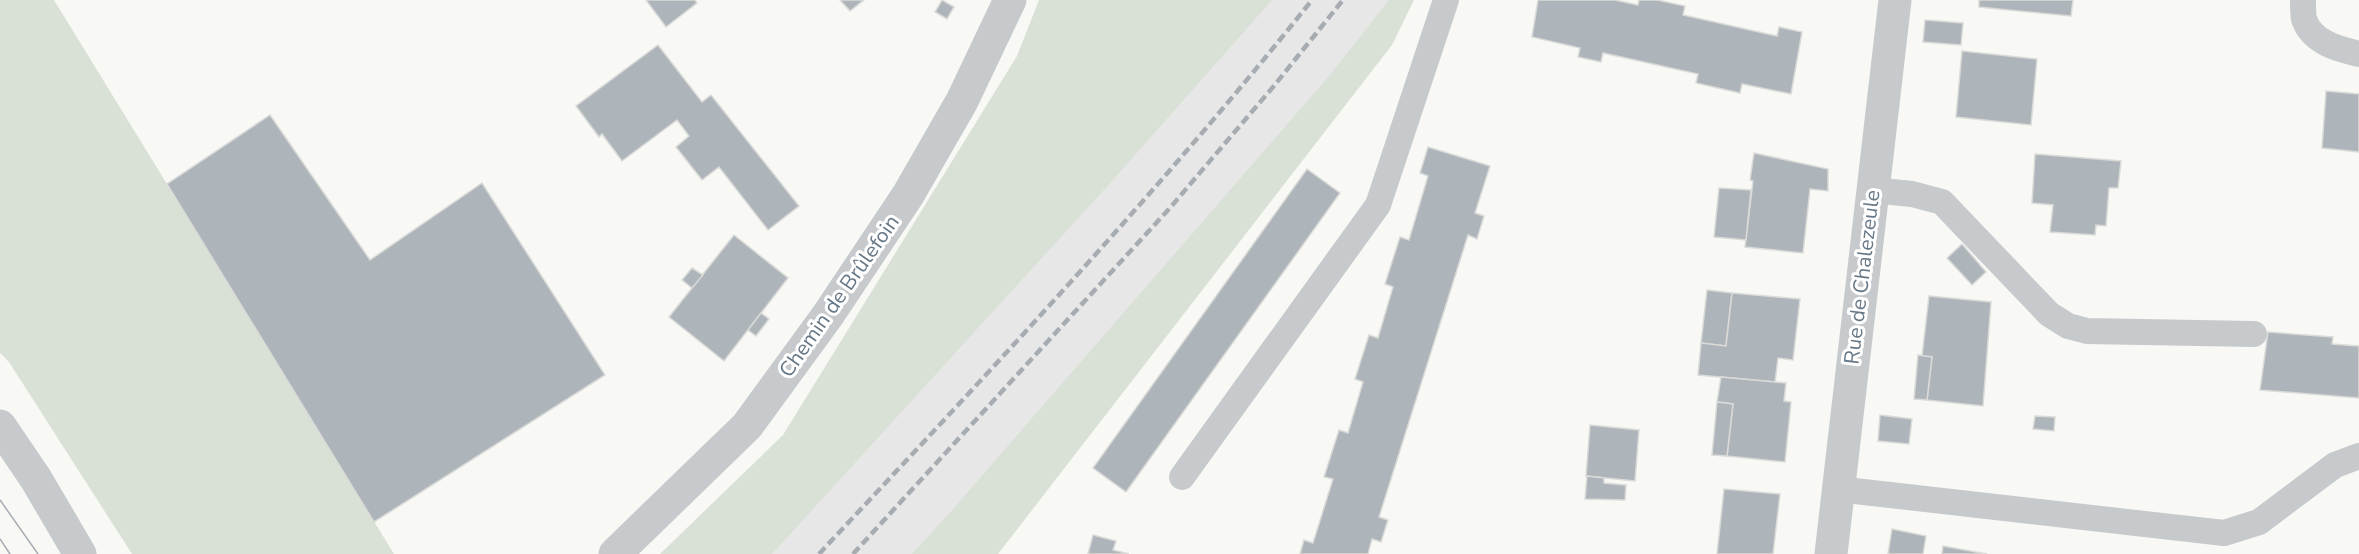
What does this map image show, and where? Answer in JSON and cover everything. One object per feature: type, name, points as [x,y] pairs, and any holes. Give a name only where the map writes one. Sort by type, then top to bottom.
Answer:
[{"type":"street","name":"Chemin de Brûlefoin","points":[[615,554],[747,426],[828,315],[919,176],[962,101],[1010,0]]},
{"type":"street","name":"Rue de Chalezeule","points":[[1831,554],[1895,0]]},
{"type":"street","points":[[0,426],[36,479],[80,554]]},
{"type":"lane","points":[[1182,477],[1378,205],[1446,0]]},
{"type":"lane","points":[[2303,0],[2304,20],[2314,34],[2328,46],[2359,54]]},
{"type":"lane","points":[[1872,190],[1912,194],[1942,202],[2049,314],[2068,326],[2087,331],[2254,334]]},
{"type":"lane","points":[[1838,489],[2224,533],[2259,522],[2335,465],[2359,456]]},
{"type":"shaded area","points":[[0,0],[54,0],[394,554],[132,554],[9,362],[0,353]]},
{"type":"shaded area","points":[[1039,0],[1272,0],[1112,181],[772,554],[660,554],[783,435],[1017,56]]},
{"type":"shaded area","points":[[1209,0],[1392,0],[992,554],[667,554],[1105,109]]},
{"type":"shaded area","points":[[1389,0],[1414,0],[1392,45],[998,554],[912,554],[1330,75]]},
{"type":"building","points":[[646,0],[695,0],[697,3],[666,27]]},
{"type":"building","points":[[840,0],[864,0],[850,11]]},
{"type":"building","points":[[942,0],[954,7],[947,19],[935,12]]},
{"type":"building","points":[[1538,0],[1615,0],[1638,5],[1639,0],[1657,0],[1685,6],[1683,15],[1777,36],[1779,27],[1802,32],[1791,94],[1742,84],[1740,93],[1696,83],[1698,74],[1603,53],[1601,62],[1578,57],[1580,48],[1532,37]]},
{"type":"building","points":[[1979,0],[2073,0],[2071,16],[1979,7]]},
{"type":"building","points":[[1925,20],[1963,23],[1961,45],[1923,42]]},
{"type":"building","points":[[658,45],[702,102],[711,95],[799,206],[768,230],[719,167],[702,180],[676,147],[689,136],[677,120],[622,161],[602,134],[599,137],[576,106]]},
{"type":"building","points":[[1962,51],[2037,59],[2031,125],[1956,117]]},
{"type":"building","points":[[2326,91],[2359,94],[2359,152],[2322,148]]},
{"type":"building","points":[[270,115],[370,260],[482,183],[605,375],[374,522],[167,184]]},
{"type":"building","points":[[1428,147],[1490,166],[1475,213],[1484,216],[1477,239],[1468,235],[1379,517],[1388,520],[1381,542],[1372,539],[1368,554],[1300,554],[1304,540],[1313,543],[1333,479],[1324,477],[1339,430],[1348,433],[1363,382],[1355,379],[1369,335],[1378,338],[1393,287],[1385,284],[1400,237],[1409,240],[1428,176],[1420,173]]},
{"type":"building","points":[[1754,153],[1828,169],[1828,191],[1810,189],[1803,253],[1745,247]]},
{"type":"building","points":[[2035,154],[2121,161],[2118,188],[2109,188],[2106,226],[2096,225],[2095,235],[2050,232],[2053,205],[2032,203]]},
{"type":"building","points":[[1307,169],[1340,193],[1126,492],[1093,468]]},
{"type":"building","points":[[1719,188],[1751,190],[1746,240],[1714,237]]},
{"type":"building","points":[[734,235],[788,278],[724,361],[669,317]]},
{"type":"building","points":[[1962,244],[1986,272],[1972,285],[1947,258]]},
{"type":"building","points":[[692,268],[703,275],[692,288],[682,280]]},
{"type":"building","points":[[1707,290],[1732,293],[1726,346],[1701,343]]},
{"type":"building","points":[[1732,293],[1800,299],[1793,360],[1778,358],[1775,382],[1698,375],[1701,343],[1726,346]]},
{"type":"building","points":[[1929,296],[1991,302],[1983,406],[1927,400],[1932,357],[1922,356]]},
{"type":"building","points":[[761,313],[769,319],[756,336],[748,330]]},
{"type":"building","points":[[2268,332],[2333,337],[2332,344],[2359,346],[2359,398],[2260,390]]},
{"type":"building","points":[[1918,355],[1932,357],[1927,400],[1914,399]]},
{"type":"building","points":[[1721,377],[1786,383],[1784,401],[1791,402],[1785,462],[1727,456],[1733,404],[1717,402]]},
{"type":"building","points":[[1717,402],[1733,404],[1727,456],[1712,455]]},
{"type":"building","points":[[1880,415],[1912,419],[1909,444],[1878,441]]},
{"type":"building","points":[[2035,416],[2055,417],[2054,431],[2033,429]]},
{"type":"building","points":[[1590,425],[1639,430],[1635,481],[1586,476]]},
{"type":"building","points":[[1587,476],[1604,478],[1604,483],[1626,485],[1625,500],[1585,499]]},
{"type":"building","points":[[1724,489],[1780,494],[1773,554],[1717,554]]},
{"type":"building","points":[[1892,529],[1926,536],[1923,554],[1888,554]]},
{"type":"building","points":[[1093,535],[1116,541],[1113,550],[1129,554],[1088,554]]},
{"type":"building","points":[[1943,546],[1987,554],[1942,554]]},
{"type":"tram line","points":[[0,500],[38,554]]},
{"type":"tram line","points":[[0,539],[10,554]]},
{"type":"railway","points":[[819,554],[1009,350],[1133,212],[1254,72],[1312,0]]},
{"type":"railway","points":[[853,554],[1169,209],[1273,87],[1343,0]]}]
